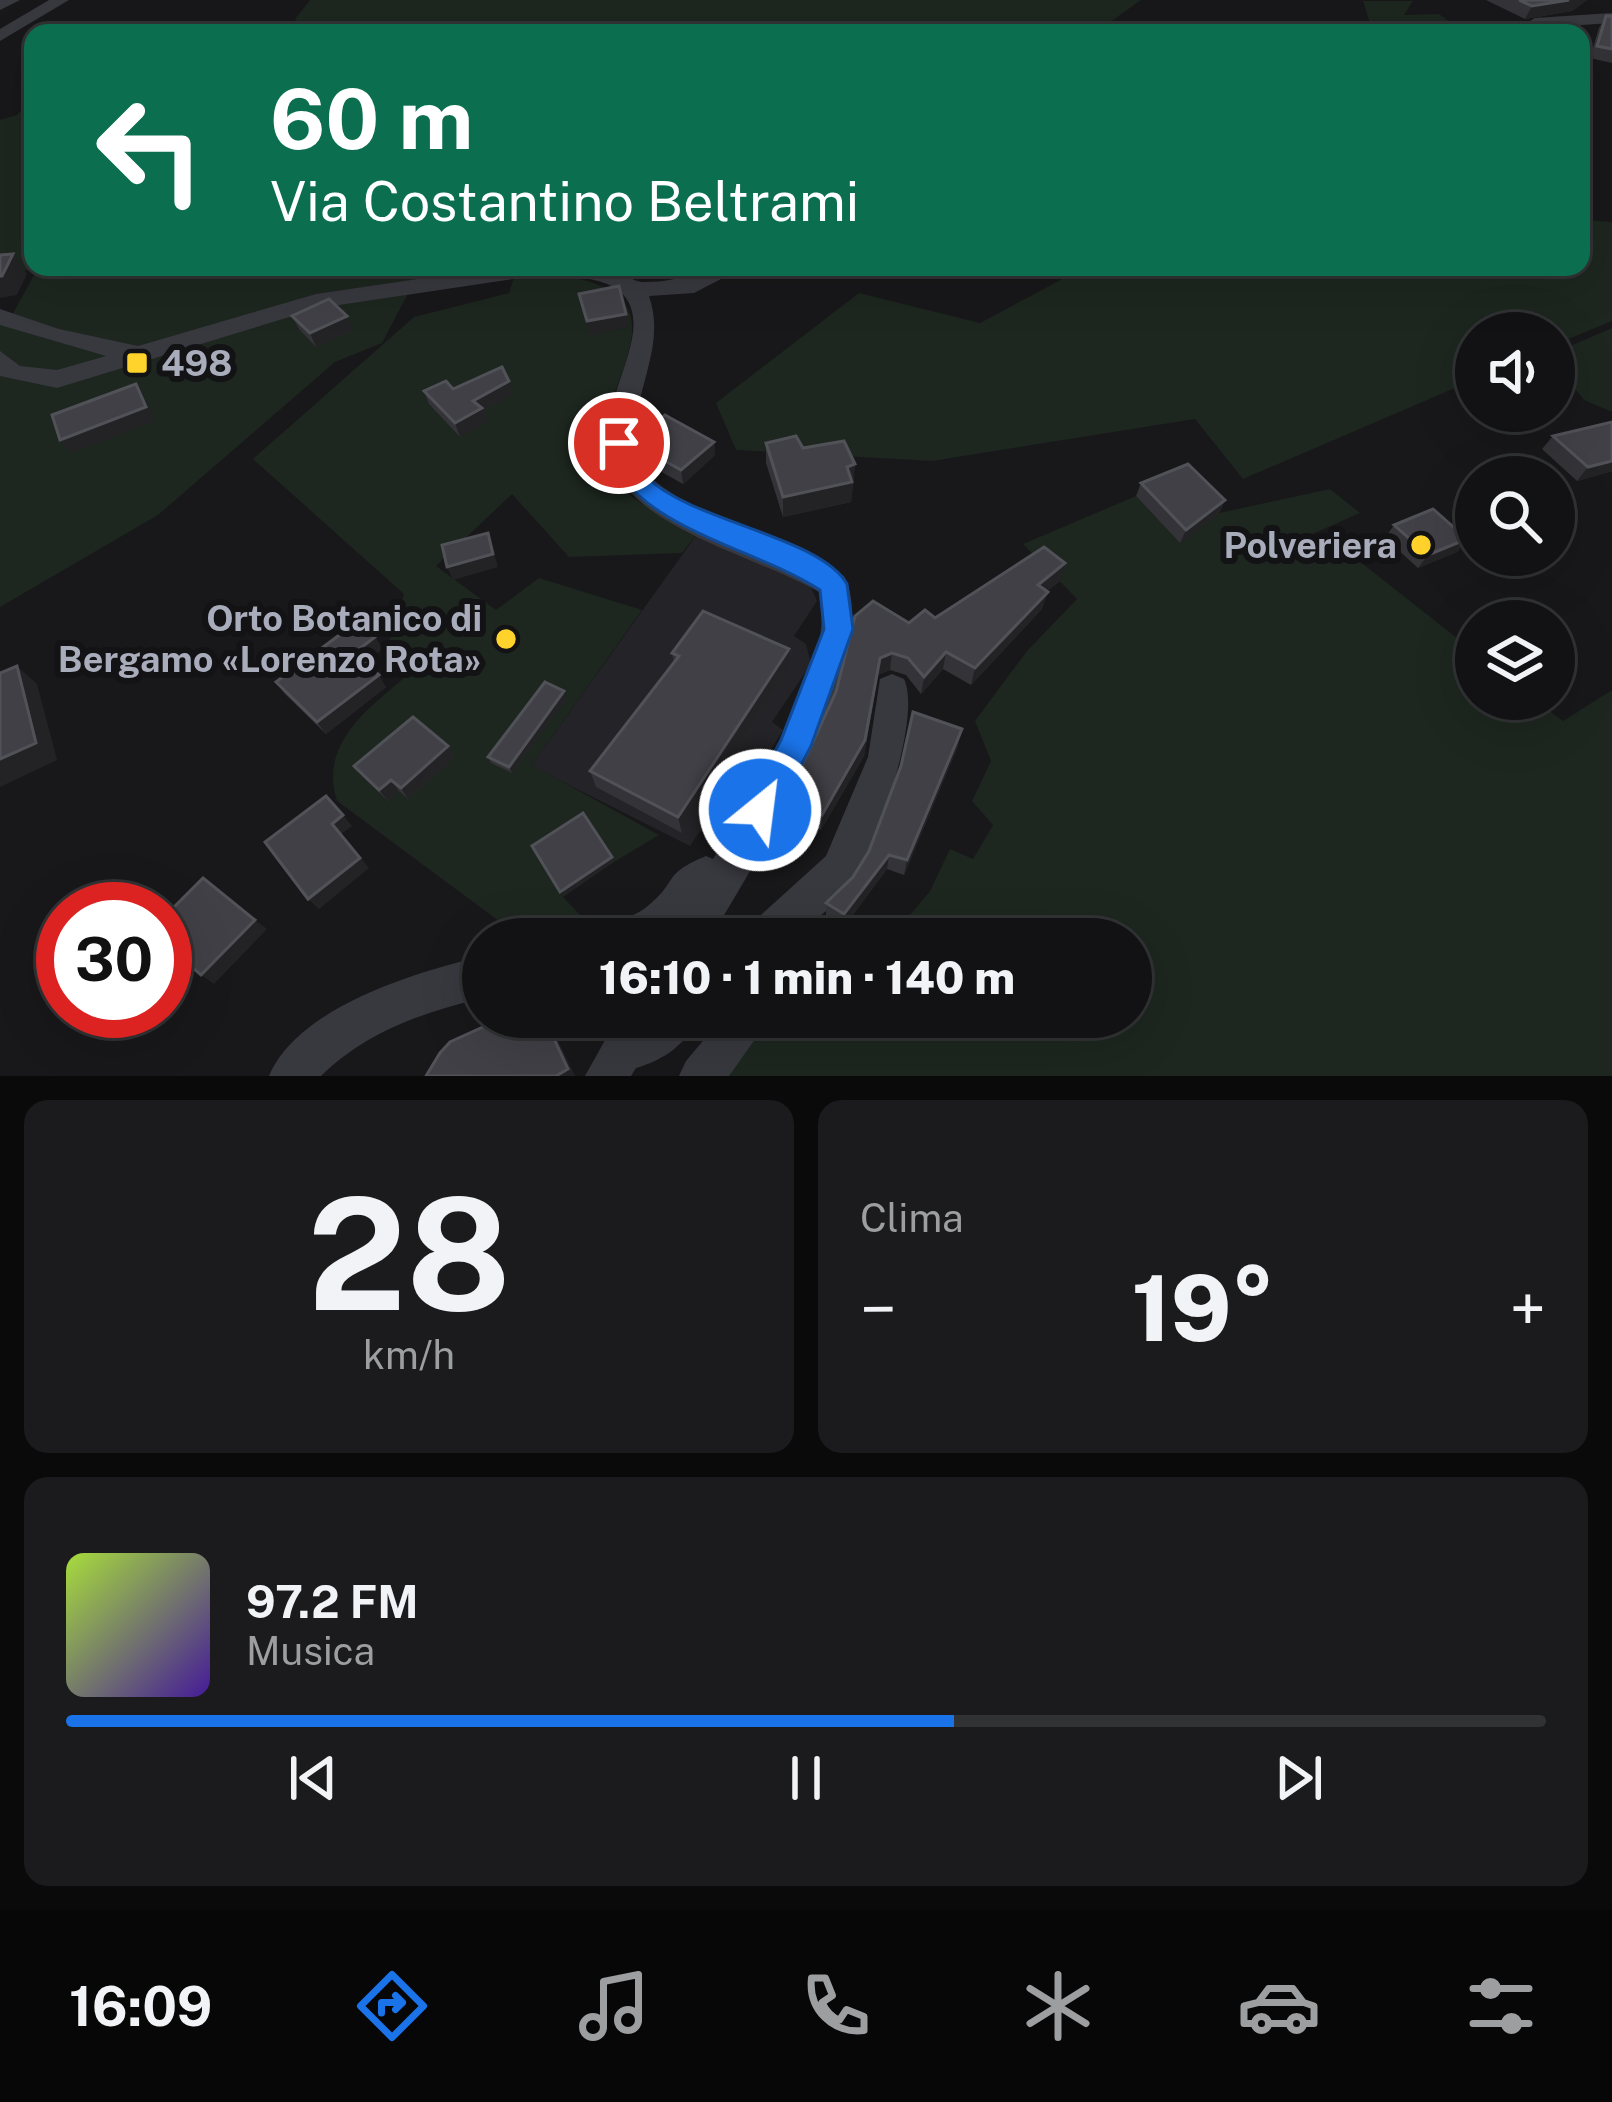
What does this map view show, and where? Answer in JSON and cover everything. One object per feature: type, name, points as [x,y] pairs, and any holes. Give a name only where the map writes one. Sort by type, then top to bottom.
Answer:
[{"type":"street","points":[[0,5],[12,0]]},
{"type":"street","points":[[0,36],[61,0]]},
{"type":"street","points":[[1535,23],[1612,18]]},
{"type":"street","points":[[0,359],[12,373],[57,379],[332,298],[485,276]]},
{"type":"street","points":[[611,276],[633,290],[643,305],[642,342],[619,443],[624,464],[640,486],[666,505],[799,562],[833,584],[840,608],[838,629],[795,746],[700,918]]},
{"type":"street","points":[[633,290],[695,286],[714,276]]},
{"type":"street","points":[[0,316],[53,336],[141,356]]},
{"type":"street","points":[[787,918],[840,869],[886,757],[892,689]]},
{"type":"street","points":[[663,918],[688,884],[706,875],[721,880]]},
{"type":"street","points":[[291,1076],[365,1019],[395,1004],[462,983]]},
{"type":"street","points":[[624,1048],[654,1038]]},
{"type":"street","points":[[700,1076],[733,1038]]},
{"type":"shaded area","points":[[310,0],[1141,0],[1108,24],[298,24],[295,19]]},
{"type":"shaded area","points":[[1363,1],[1413,1],[1404,15],[1439,14],[1453,24],[1370,24]]},
{"type":"shaded area","points":[[24,107],[24,270],[0,271],[0,120],[17,115]]},
{"type":"shaded area","points":[[1590,221],[1612,222],[1612,321],[1575,336],[1575,312],[1455,312],[1455,388],[1243,479],[1195,419],[932,461],[736,450],[716,403],[859,293],[980,323],[1068,276],[1590,276]]},
{"type":"shaded area","points":[[34,276],[417,276],[382,343],[335,362],[158,515],[0,607],[0,317],[12,315]]},
{"type":"shaded area","points":[[565,276],[608,289],[628,310],[632,335],[605,427],[605,457],[627,493],[700,530],[682,553],[569,557],[512,494],[436,566],[496,610],[539,578],[642,610],[532,765],[659,835],[614,862],[585,819],[563,897],[583,918],[495,918],[337,801],[333,781],[340,746],[361,716],[404,678],[386,651],[404,594],[253,459],[414,317],[509,293],[514,277]]},
{"type":"shaded area","points":[[1612,328],[1612,412],[1584,400],[1575,389],[1575,344]]},
{"type":"shaded area","points":[[1330,489],[1360,513],[1274,551],[1285,563],[1335,542],[1455,636],[1455,720],[1575,720],[1575,713],[1612,690],[1612,1076],[727,1076],[753,1038],[1152,1038],[1152,918],[908,918],[930,891],[950,849],[973,859],[993,825],[972,801],[991,761],[975,721],[1027,651],[1077,599],[1023,544],[1136,496],[1180,543],[1219,513]]},
{"type":"shaded area","points":[[700,530],[810,585],[817,601],[794,636],[806,644],[811,664],[772,722],[783,730],[717,838],[700,831],[690,846],[531,766]]},
{"type":"building","points":[[1519,0],[1569,0],[1532,6]]},
{"type":"building","points":[[1606,16],[1612,16],[1612,49],[1597,46]]},
{"type":"building","points":[[13,254],[2,276],[0,276],[0,255]]},
{"type":"building","points":[[619,286],[626,314],[587,321],[579,294]]},
{"type":"building","points":[[329,299],[347,316],[310,333],[292,316]]},
{"type":"building","points":[[502,367],[509,381],[473,401],[482,408],[455,423],[424,391],[446,381],[453,389]]},
{"type":"building","points":[[136,384],[146,407],[60,440],[52,415]]},
{"type":"building","points":[[665,415],[714,442],[681,470],[642,448],[645,442],[637,437]]},
{"type":"building","points":[[1612,422],[1612,461],[1588,467],[1553,436]]},
{"type":"building","points":[[796,436],[803,448],[844,441],[855,464],[847,467],[852,482],[783,497],[766,443]]},
{"type":"building","points":[[1188,464],[1225,500],[1186,530],[1141,483]]},
{"type":"building","points":[[1433,509],[1455,528],[1455,544],[1428,555],[1394,525]]},
{"type":"building","points":[[488,533],[493,554],[447,567],[442,545]]},
{"type":"building","points":[[1044,547],[1065,563],[1038,585],[1048,592],[975,668],[946,652],[924,677],[908,658],[892,653],[880,658],[865,740],[822,815],[787,798],[836,692],[855,616],[873,601],[909,623],[925,610],[935,618]]},
{"type":"building","points":[[703,611],[789,649],[678,817],[590,771],[679,656],[672,653]]},
{"type":"building","points":[[357,622],[375,637],[354,653],[379,675],[317,722],[276,682]]},
{"type":"building","points":[[17,666],[36,743],[0,759],[0,673]]},
{"type":"building","points":[[545,682],[564,691],[509,767],[488,757]]},
{"type":"building","points":[[913,712],[962,729],[907,860],[889,855],[844,914],[826,903],[853,877],[869,851],[901,766]]},
{"type":"building","points":[[413,717],[448,746],[401,788],[391,780],[379,790],[354,766]]},
{"type":"building","points":[[326,796],[343,815],[332,824],[360,858],[308,899],[265,842]]},
{"type":"building","points":[[583,813],[612,857],[560,892],[532,846]]},
{"type":"building","points":[[203,878],[255,920],[201,975],[192,967],[192,889]]},
{"type":"building","points":[[462,1037],[554,1038],[568,1069],[556,1076],[426,1076],[450,1042]]},
{"type":"place","name":"498","points":[[137,363]]},
{"type":"place","name":"Polveriera","points":[[1421,545]]},
{"type":"place","name":"Orto Botanico di Bergamo «Lorenzo Rota»","points":[[506,639]]},
{"type":"route","points":[[619,443],[624,464],[640,486],[666,505],[799,562],[833,584],[840,608],[838,629],[795,746],[760,810]]}]
